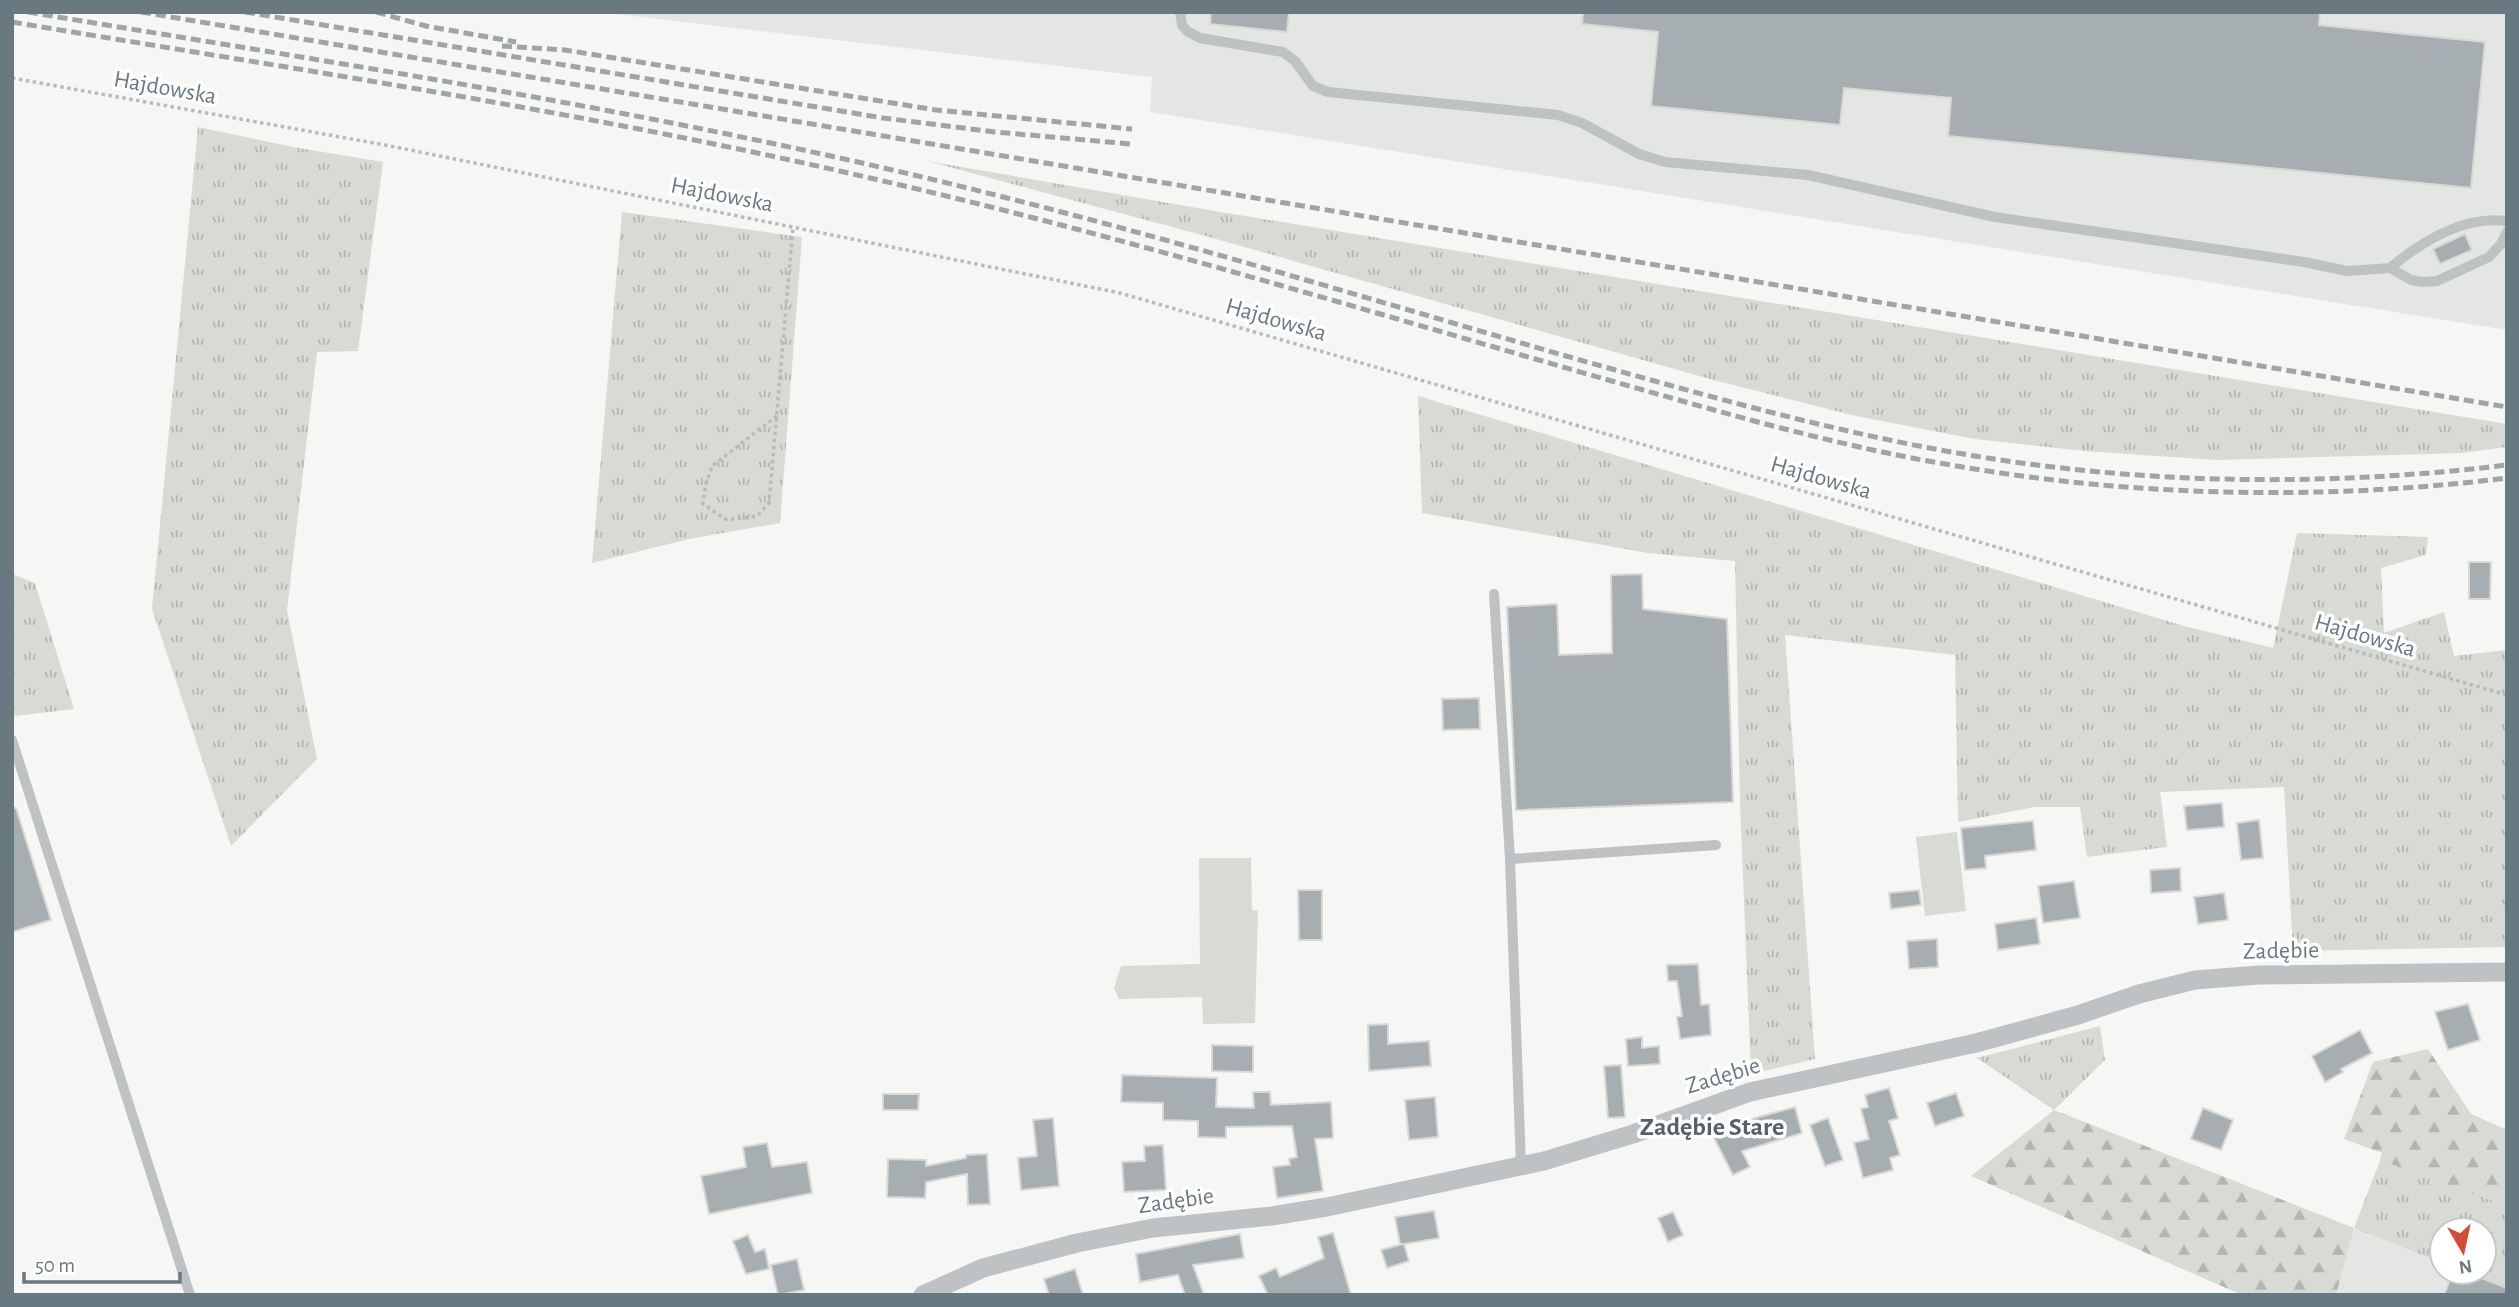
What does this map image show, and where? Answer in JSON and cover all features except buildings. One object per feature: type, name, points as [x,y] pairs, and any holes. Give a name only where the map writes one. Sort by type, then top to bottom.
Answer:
[{"type":"street","name":"Zadębie","points":[[923,1295],[983,1268],[1077,1243],[1153,1228],[1317,1209],[1521,1166],[1601,1144],[1750,1092],[1976,1043],[2195,980],[2259,975],[2507,972]]},
{"type":"lane","points":[[1180,12],[1182,25],[1200,38],[1283,52],[1295,61],[1313,86],[1328,92],[1558,115],[1582,123],[1639,154],[1665,162],[1808,175],[1995,216],[2304,262],[2347,271],[2390,268],[2411,280],[2423,282],[2437,281],[2490,257],[2507,232]]},
{"type":"lane","points":[[2390,268],[2414,247],[2445,232],[2477,222],[2507,221]]},
{"type":"lane","points":[[1494,594],[1510,859],[1521,1166]]},
{"type":"lane","points":[[12,740],[190,1295]]},
{"type":"lane","points":[[1510,859],[1716,845]]},
{"type":"path","name":"Hajdowska","points":[[12,78],[385,145],[1120,293],[2507,695]]},
{"type":"path","points":[[777,416],[712,466],[703,504],[727,520],[757,516],[769,503],[777,416],[793,227]]},
{"type":"shaded area","points":[[599,12],[2507,12],[2507,330],[1150,112],[1152,77]]},
{"type":"shaded area","points":[[2354,1228],[2428,1257],[2428,1286],[2491,1286],[2507,1295],[2336,1295]]},
{"type":"green space","points":[[198,127],[383,162],[358,351],[317,352],[287,610],[317,759],[231,846],[152,609]]},
{"type":"green space","points":[[927,161],[2507,424],[2507,447],[2462,453],[2217,460],[2084,451],[1975,439],[1856,416],[1717,381],[1202,235]]},
{"type":"green space","points":[[622,212],[802,237],[780,523],[689,539],[592,563]]},
{"type":"green space","points":[[1418,396],[2184,626],[2273,648],[2297,533],[2428,537],[2426,555],[2381,568],[2384,633],[2444,612],[2454,656],[2507,650],[2507,947],[2293,951],[2284,787],[2160,792],[2167,847],[2087,857],[2080,807],[2034,807],[1958,822],[1955,655],[1785,635],[1815,1059],[1751,1074],[1740,803],[1735,561],[1648,553],[1422,513]]},
{"type":"green space","points":[[12,574],[35,583],[74,709],[15,716],[12,707]]},
{"type":"green space","points":[[1957,832],[1966,911],[1925,916],[1916,837]]},
{"type":"green space","points":[[1199,858],[1251,858],[1252,910],[1258,911],[1255,1023],[1203,1024],[1202,997],[1119,999],[1114,988],[1121,966],[1200,964]]},
{"type":"green space","points":[[2100,1026],[2105,1060],[2054,1110],[1977,1058]]},
{"type":"green space","points":[[2428,1049],[2471,1114],[2507,1130],[2507,1206],[2380,1160],[2382,1153],[2344,1139],[2373,1062]]},
{"type":"green space","points":[[2054,1110],[2354,1228],[2336,1295],[2242,1295],[1971,1176]]},
{"type":"green space","points":[[2381,1158],[2507,1206],[2507,1288],[2498,1285],[2498,1216],[2428,1216],[2428,1257],[2354,1228]]},
{"type":"railway","points":[[28,12],[523,95],[893,170],[1153,237],[1741,405],[1918,446],[2096,472],[2213,479],[2331,479],[2507,465]]},
{"type":"railway","points":[[141,12],[2507,407]]},
{"type":"railway","points":[[245,12],[883,118],[995,132],[1131,144]]},
{"type":"railway","points":[[376,12],[426,26],[516,42]]},
{"type":"railway","points":[[12,22],[550,112],[870,178],[1203,263],[1754,421],[1926,461],[2089,484],[2228,492],[2368,490],[2507,478]]},
{"type":"railway","points":[[502,46],[565,50],[936,110],[1132,129]]},
{"type":"district","name":"Zadębie Stare","points":[[1712,1127]]}]
